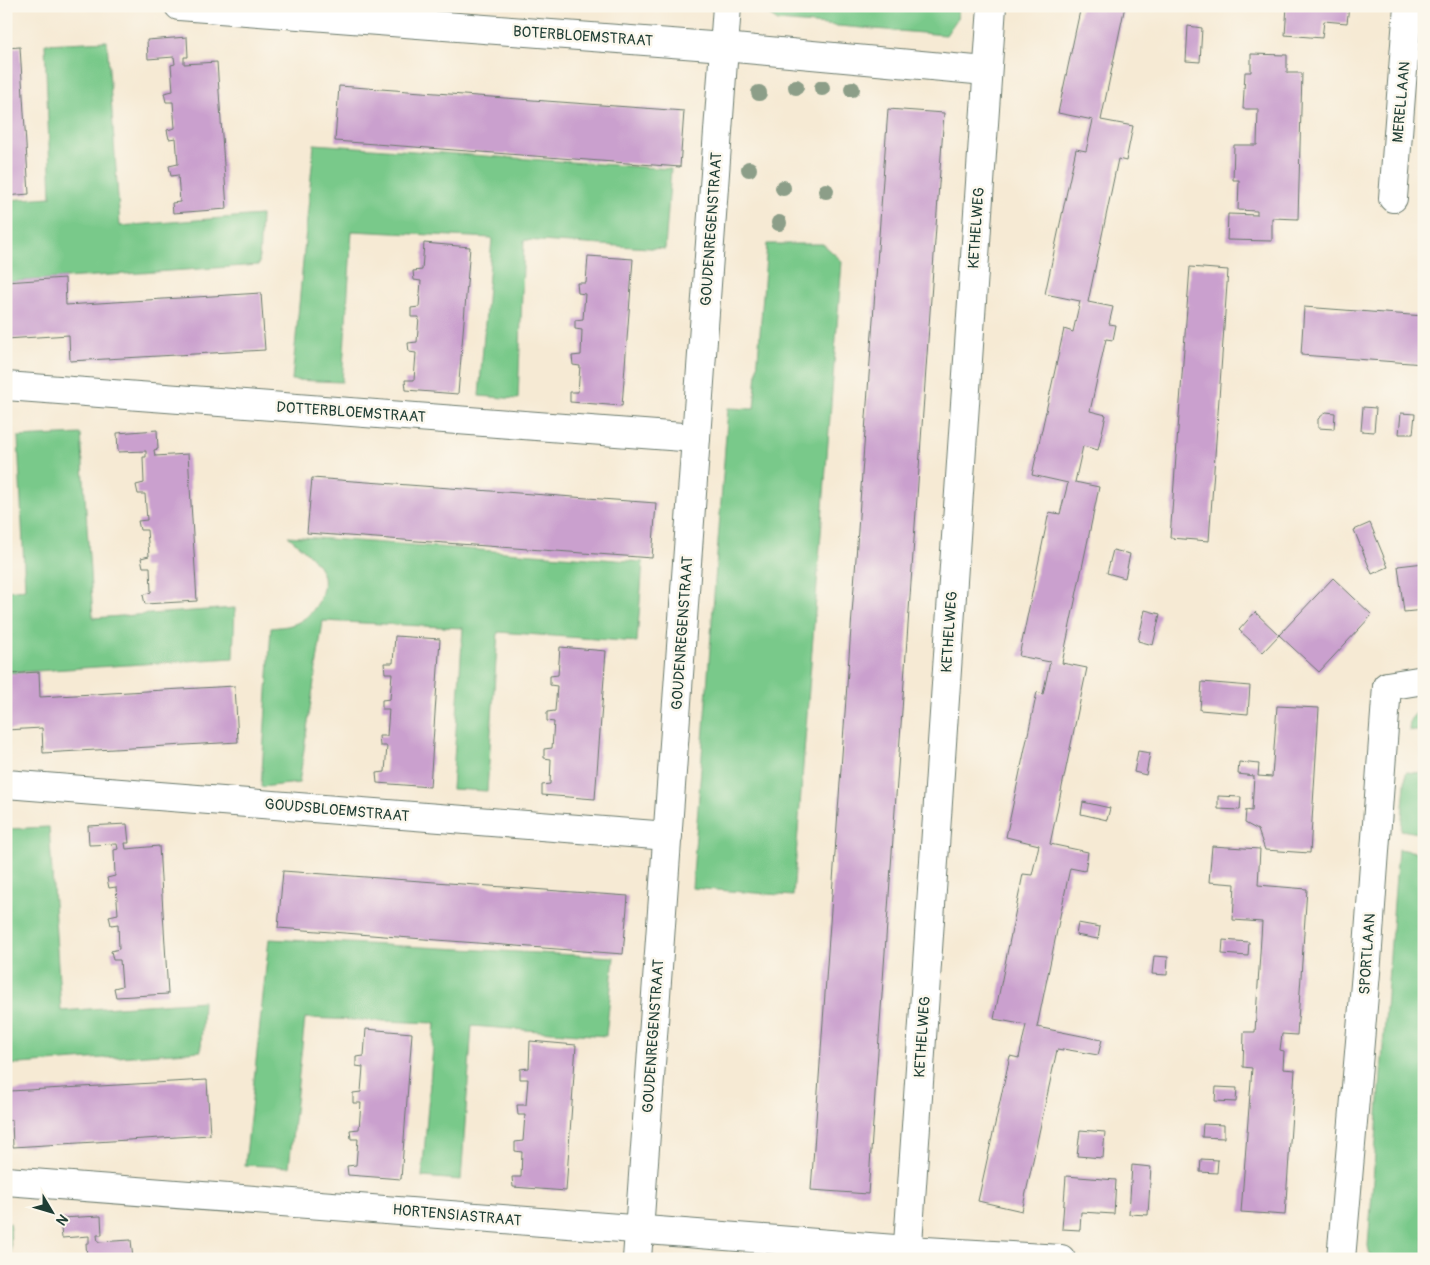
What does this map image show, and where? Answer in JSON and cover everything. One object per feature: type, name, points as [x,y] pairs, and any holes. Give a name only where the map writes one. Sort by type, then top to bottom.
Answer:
[{"type":"street","name":"BOTERBLOEMSTRAAT","points":[[179,6],[724,47],[986,70]]},
{"type":"street","name":"GOUDENREGENSTRAAT","points":[[637,1259],[727,6]]},
{"type":"street","name":"KETHELWEG","points":[[908,1254],[986,70],[992,6]]},
{"type":"street","name":"MERELLAAN","points":[[1393,198],[1408,6]]},
{"type":"street","name":"DOTTERBLOEMSTRAAT","points":[[6,386],[696,438]]},
{"type":"street","name":"SPORTLAAN","points":[[1341,1259],[1368,961],[1387,686],[1424,680]]},
{"type":"street","name":"GOUDSBLOEMSTRAAT","points":[[6,784],[668,836]]},
{"type":"street","name":"HORTENSIASTRAAT","points":[[6,1181],[640,1229],[908,1254],[1061,1259]]},
{"type":"green space","points":[[959,6],[957,19],[946,35],[778,21],[757,7]]},
{"type":"green space","points":[[107,41],[120,226],[261,215],[259,265],[6,282],[6,200],[51,197],[45,44]]},
{"type":"green space","points":[[314,144],[671,169],[665,249],[524,240],[518,399],[479,396],[492,238],[352,231],[342,382],[292,380]]},
{"type":"green space","points":[[767,244],[823,244],[842,261],[793,896],[692,888],[728,408],[754,409]]},
{"type":"green space","points":[[81,434],[93,618],[235,608],[233,658],[6,673],[6,591],[25,589],[18,437]]},
{"type":"green space","points":[[288,536],[643,562],[637,642],[498,632],[487,791],[452,789],[463,628],[323,621],[299,783],[261,787],[271,628],[291,625],[304,618],[315,607],[322,593],[323,585],[323,577],[318,565]]},
{"type":"green space","points":[[1424,704],[1424,834],[1401,830],[1406,772],[1421,773],[1423,732],[1409,730],[1410,720]]},
{"type":"green space","points":[[49,827],[61,1011],[203,1001],[201,1051],[6,1065],[6,829]]},
{"type":"green space","points":[[1398,849],[1424,853],[1424,1259],[1371,1259],[1368,1246]]},
{"type":"green space","points":[[269,939],[614,957],[606,1036],[472,1026],[461,1180],[422,1177],[435,1023],[305,1018],[289,1167],[245,1165]]},
{"type":"green space","points":[[6,1223],[10,1223],[11,1259],[6,1259]]},
{"type":"building","points":[[654,6],[672,6],[671,9],[654,8]]},
{"type":"building","points":[[1081,6],[1125,6],[1101,120],[1133,126],[1126,161],[1118,159],[1088,302],[1113,307],[1109,324],[1116,325],[1113,340],[1106,339],[1090,411],[1106,415],[1098,450],[1083,446],[1075,482],[1099,487],[1062,663],[1087,668],[1050,844],[1088,852],[1085,871],[1070,868],[1037,1027],[1102,1040],[1098,1055],[1063,1049],[1063,1051],[1057,1050],[1022,1211],[978,1201],[1010,1056],[1019,1058],[1026,1025],[994,1019],[1023,874],[1032,875],[1039,845],[1006,837],[1037,692],[1043,694],[1050,662],[1019,656],[1049,512],[1060,514],[1068,483],[1032,475],[1064,329],[1073,332],[1080,301],[1045,294],[1076,149],[1086,151],[1093,120],[1058,113]]},
{"type":"building","points":[[1287,6],[1349,6],[1347,23],[1324,21],[1322,38],[1285,35]]},
{"type":"building","points":[[1188,26],[1202,28],[1200,62],[1186,61]]},
{"type":"building","points":[[187,37],[188,57],[184,57],[184,64],[217,62],[227,209],[173,213],[172,203],[180,202],[178,175],[171,176],[169,166],[178,164],[176,138],[169,139],[167,130],[175,128],[173,102],[166,102],[164,93],[173,91],[171,65],[175,64],[174,57],[148,59],[147,40]]},
{"type":"building","points":[[20,47],[29,194],[6,196],[6,48]]},
{"type":"building","points":[[1251,54],[1287,55],[1287,73],[1302,73],[1298,219],[1272,218],[1272,241],[1227,240],[1228,214],[1257,215],[1257,211],[1238,210],[1239,180],[1233,180],[1234,145],[1257,145],[1258,109],[1243,109],[1245,72],[1251,72]]},
{"type":"building","points":[[339,86],[684,111],[680,167],[335,141]]},
{"type":"building","points":[[888,109],[944,113],[868,1194],[811,1190]]},
{"type":"building","points":[[424,243],[470,247],[458,394],[406,390],[405,380],[414,380],[416,353],[409,352],[408,343],[417,342],[419,317],[411,317],[411,308],[419,307],[421,281],[414,280],[413,271],[422,270]]},
{"type":"building","points":[[588,256],[633,259],[622,406],[570,402],[570,392],[578,392],[580,366],[573,365],[572,356],[581,355],[582,330],[575,329],[575,320],[583,319],[585,294],[578,293],[577,283],[586,283]]},
{"type":"building","points":[[1190,267],[1228,270],[1209,541],[1170,538]]},
{"type":"building","points":[[65,278],[66,305],[261,293],[265,350],[70,361],[69,335],[6,339],[6,282]]},
{"type":"building","points":[[1304,307],[1424,316],[1424,364],[1301,355]]},
{"type":"building","points":[[1363,407],[1376,408],[1374,432],[1361,431]]},
{"type":"building","points":[[1326,412],[1335,413],[1334,429],[1318,428],[1318,419]]},
{"type":"building","points":[[1401,413],[1415,414],[1413,434],[1399,434]]},
{"type":"building","points":[[157,430],[158,449],[154,450],[155,456],[188,454],[197,601],[145,604],[143,595],[151,592],[150,567],[143,567],[141,558],[149,556],[147,530],[140,530],[138,521],[147,520],[145,494],[138,494],[136,485],[144,483],[143,457],[146,457],[146,451],[118,452],[117,433]]},
{"type":"building","points":[[312,478],[656,503],[652,558],[307,533]]},
{"type":"building","points":[[1370,523],[1388,567],[1372,574],[1354,530]]},
{"type":"building","points":[[1113,550],[1130,554],[1125,578],[1107,573]]},
{"type":"building","points":[[1424,563],[1424,610],[1404,612],[1398,566]]},
{"type":"building","points":[[1333,578],[1372,615],[1319,672],[1279,635]]},
{"type":"building","points":[[1145,610],[1160,614],[1153,645],[1138,641]]},
{"type":"building","points":[[1255,612],[1279,635],[1263,652],[1239,630]]},
{"type":"building","points":[[395,636],[440,639],[430,787],[377,783],[376,773],[385,772],[387,746],[380,746],[379,736],[387,736],[389,709],[382,709],[382,700],[390,699],[392,673],[385,673],[384,663],[393,663]]},
{"type":"building","points":[[560,647],[606,651],[595,799],[542,795],[542,785],[550,784],[551,759],[544,758],[544,749],[552,748],[554,722],[547,721],[547,712],[555,711],[557,686],[550,685],[550,676],[558,675]]},
{"type":"building","points":[[39,672],[40,697],[235,686],[238,742],[43,753],[42,728],[6,730],[6,674]]},
{"type":"building","points":[[1202,682],[1250,686],[1248,714],[1200,710]]},
{"type":"building","points":[[1277,706],[1319,708],[1310,853],[1265,850],[1258,830],[1245,823],[1246,810],[1252,811],[1254,776],[1238,774],[1239,762],[1259,764],[1258,776],[1272,777]]},
{"type":"building","points":[[1138,751],[1150,753],[1146,775],[1134,772]]},
{"type":"building","points":[[1218,796],[1241,797],[1240,810],[1218,809]]},
{"type":"building","points":[[1083,802],[1110,808],[1107,820],[1081,814]]},
{"type":"building","points":[[127,824],[129,843],[125,843],[126,849],[159,846],[168,994],[116,997],[114,988],[122,986],[120,960],[113,960],[111,951],[119,949],[118,924],[111,925],[109,916],[118,914],[116,887],[109,888],[107,878],[115,876],[114,850],[118,849],[117,844],[89,845],[88,826]]},
{"type":"building","points":[[1212,846],[1260,849],[1258,885],[1307,889],[1297,1035],[1282,1034],[1280,1050],[1284,1051],[1283,1069],[1295,1070],[1285,1215],[1241,1212],[1252,1068],[1243,1067],[1244,1032],[1255,1032],[1262,922],[1233,920],[1235,884],[1209,882]]},
{"type":"building","points":[[283,871],[628,896],[623,954],[278,928]]},
{"type":"building","points":[[1078,923],[1100,927],[1098,939],[1076,935]]},
{"type":"building","points":[[1223,940],[1249,942],[1248,956],[1222,954]]},
{"type":"building","points":[[1154,956],[1168,957],[1167,975],[1152,974]]},
{"type":"building","points":[[366,1029],[412,1033],[401,1179],[348,1175],[347,1166],[356,1165],[358,1139],[351,1139],[350,1130],[359,1129],[361,1103],[353,1103],[353,1093],[361,1092],[363,1067],[356,1066],[356,1057],[364,1056]]},
{"type":"building","points":[[530,1041],[576,1045],[566,1191],[513,1187],[512,1177],[521,1177],[522,1152],[515,1151],[515,1142],[523,1141],[525,1115],[518,1115],[517,1105],[526,1105],[528,1079],[520,1079],[520,1069],[529,1068]]},
{"type":"building","points":[[6,1065],[9,1065],[10,1091],[207,1080],[210,1135],[13,1147],[12,1120],[6,1121]]},
{"type":"building","points":[[1216,1087],[1237,1088],[1236,1102],[1215,1101]]},
{"type":"building","points":[[1203,1124],[1224,1125],[1224,1138],[1202,1137]]},
{"type":"building","points":[[1080,1130],[1105,1132],[1103,1158],[1077,1156]]},
{"type":"building","points":[[1201,1159],[1218,1160],[1217,1173],[1200,1172]]},
{"type":"building","points":[[1132,1165],[1151,1167],[1148,1215],[1129,1214]]},
{"type":"building","points":[[1066,1176],[1116,1180],[1114,1214],[1081,1212],[1080,1230],[1062,1229]]},
{"type":"building","points":[[101,1216],[102,1235],[97,1235],[98,1242],[131,1240],[133,1259],[87,1259],[86,1243],[89,1243],[89,1236],[62,1238],[60,1218]]}]
